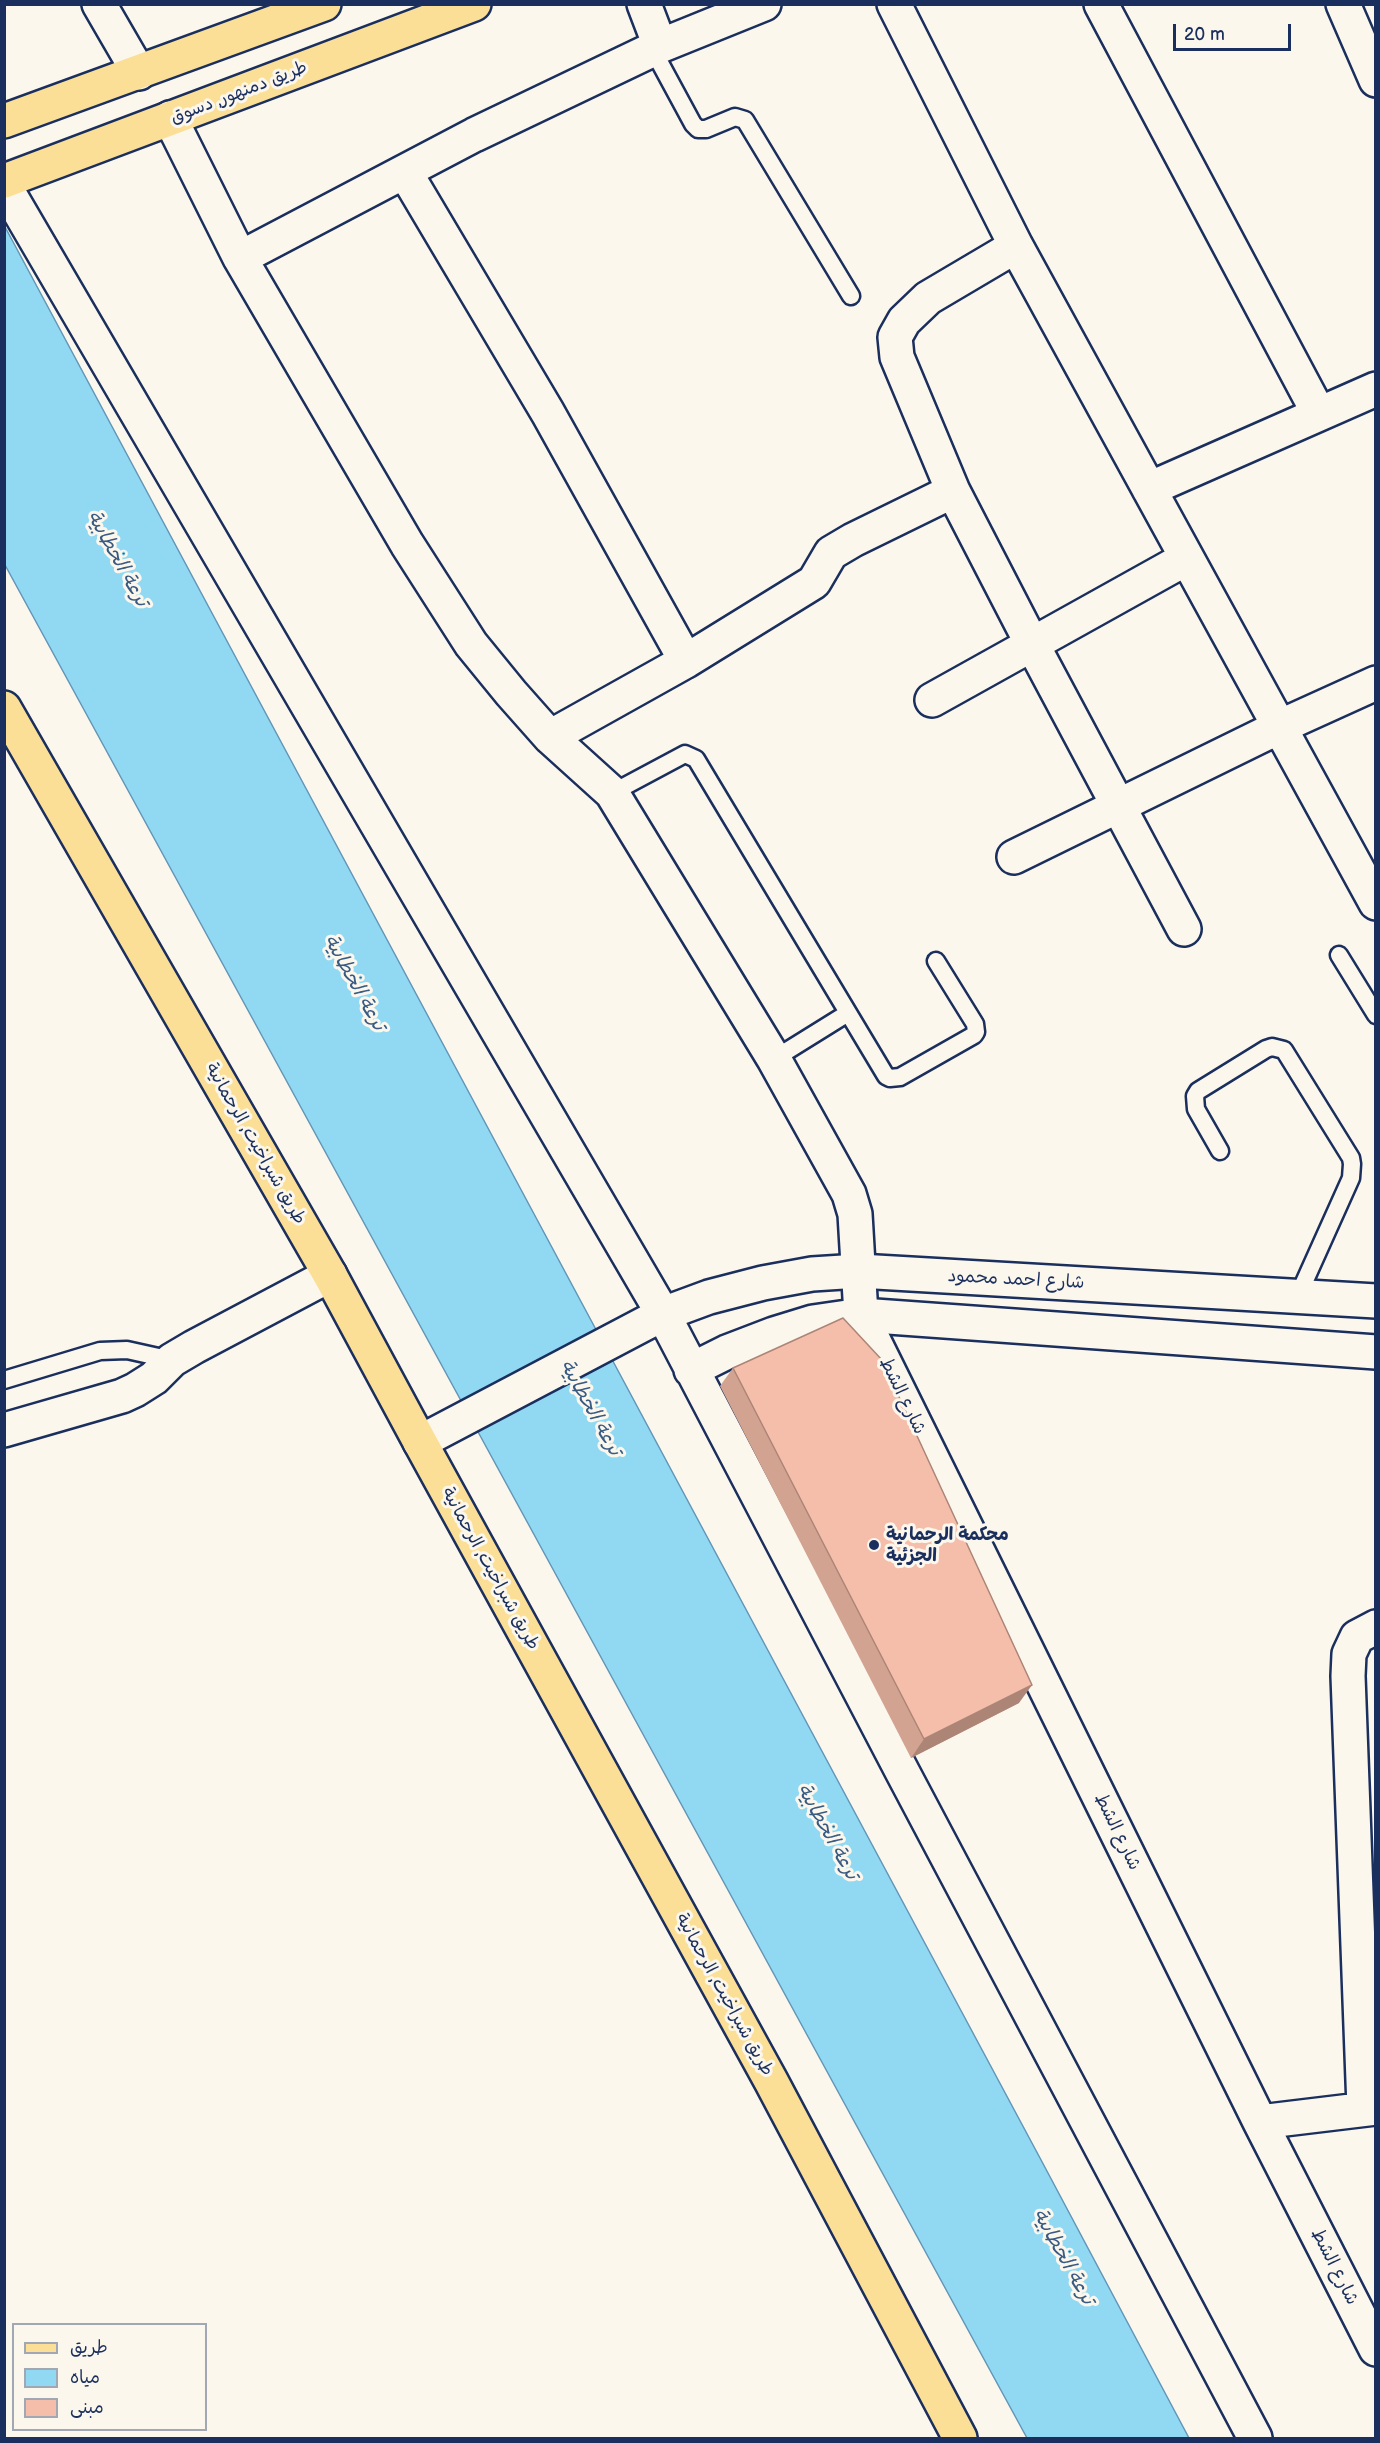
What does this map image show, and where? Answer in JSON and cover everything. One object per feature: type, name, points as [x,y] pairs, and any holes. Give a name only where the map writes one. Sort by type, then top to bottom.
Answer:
[{"type":"main road","points":[[4,121],[324,4]]},
{"type":"main road","name":"طريق دمنهور, دسوق","points":[[4,183],[474,4]]},
{"type":"main road","name":"طريق شبراخيت, الرحمانية","points":[[4,708],[330,1275],[771,2081],[960,2439]]},
{"type":"street","points":[[99,4],[139,73]]},
{"type":"street","points":[[644,4],[657,48]]},
{"type":"street","points":[[240,258],[474,135],[657,48],[764,4]]},
{"type":"street","points":[[894,4],[1016,246],[1376,903]]},
{"type":"street","points":[[1101,4],[1319,414]]},
{"type":"street","points":[[1343,4],[1376,80]]},
{"type":"street","points":[[170,118],[240,258],[407,544],[471,644],[550,737],[612,793],[774,1059],[849,1194],[855,1214],[861,1315]]},
{"type":"street","points":[[405,172],[549,413],[686,661]]},
{"type":"street","points":[[4,183],[663,1314],[1256,2439]]},
{"type":"street","points":[[1016,246],[928,298],[904,321],[895,337],[897,357],[953,491],[1184,929]]},
{"type":"street","points":[[1149,489],[1376,389]]},
{"type":"street","points":[[550,737],[686,661],[814,582],[831,553],[953,491]]},
{"type":"street","points":[[932,700],[1186,558]]},
{"type":"street","points":[[1014,857],[1279,727],[1376,683]]},
{"type":"street","name":"شارع احمد محمود","points":[[420,1442],[663,1314],[709,1297],[763,1283],[812,1274],[859,1271],[1376,1301]]},
{"type":"street","points":[[4,1430],[122,1396],[154,1378],[172,1360],[330,1275]]},
{"type":"street","points":[[691,1370],[727,1352],[794,1328],[813,1322],[861,1315],[1376,1352]]},
{"type":"street","name":"شارع الشط","points":[[861,1315],[1260,2121],[1376,2349]]},
{"type":"street","points":[[1260,2121],[1370,2108],[1349,1654],[1358,1637],[1376,1627]]},
{"type":"lane","points":[[657,48],[693,124],[698,129],[706,129],[735,117],[745,120],[851,296]]},
{"type":"lane","points":[[612,793],[685,754],[696,759],[886,1076],[890,1078],[900,1077],[974,1035],[975,1024],[936,960]]},
{"type":"lane","points":[[1340,955],[1376,1015]]},
{"type":"lane","points":[[774,1059],[848,1013]]},
{"type":"lane","points":[[1220,1151],[1196,1110],[1195,1096],[1198,1090],[1266,1049],[1284,1050],[1351,1158],[1352,1164],[1351,1178],[1298,1296]]},
{"type":"lane","points":[[4,1380],[100,1351],[128,1350],[172,1360]]},
{"type":"water","name":"ترعة الخطابية","points":[[4,225],[1189,2438],[1027,2438],[5,565]]},
{"type":"building","name":"محكمة الرحمانية الجزئية","points":[[843,1318],[882,1360],[1032,1685],[924,1739],[733,1368]]},
{"type":"place","name":"محكمة الرحمانية الجزئية","points":[[874,1545]]}]
